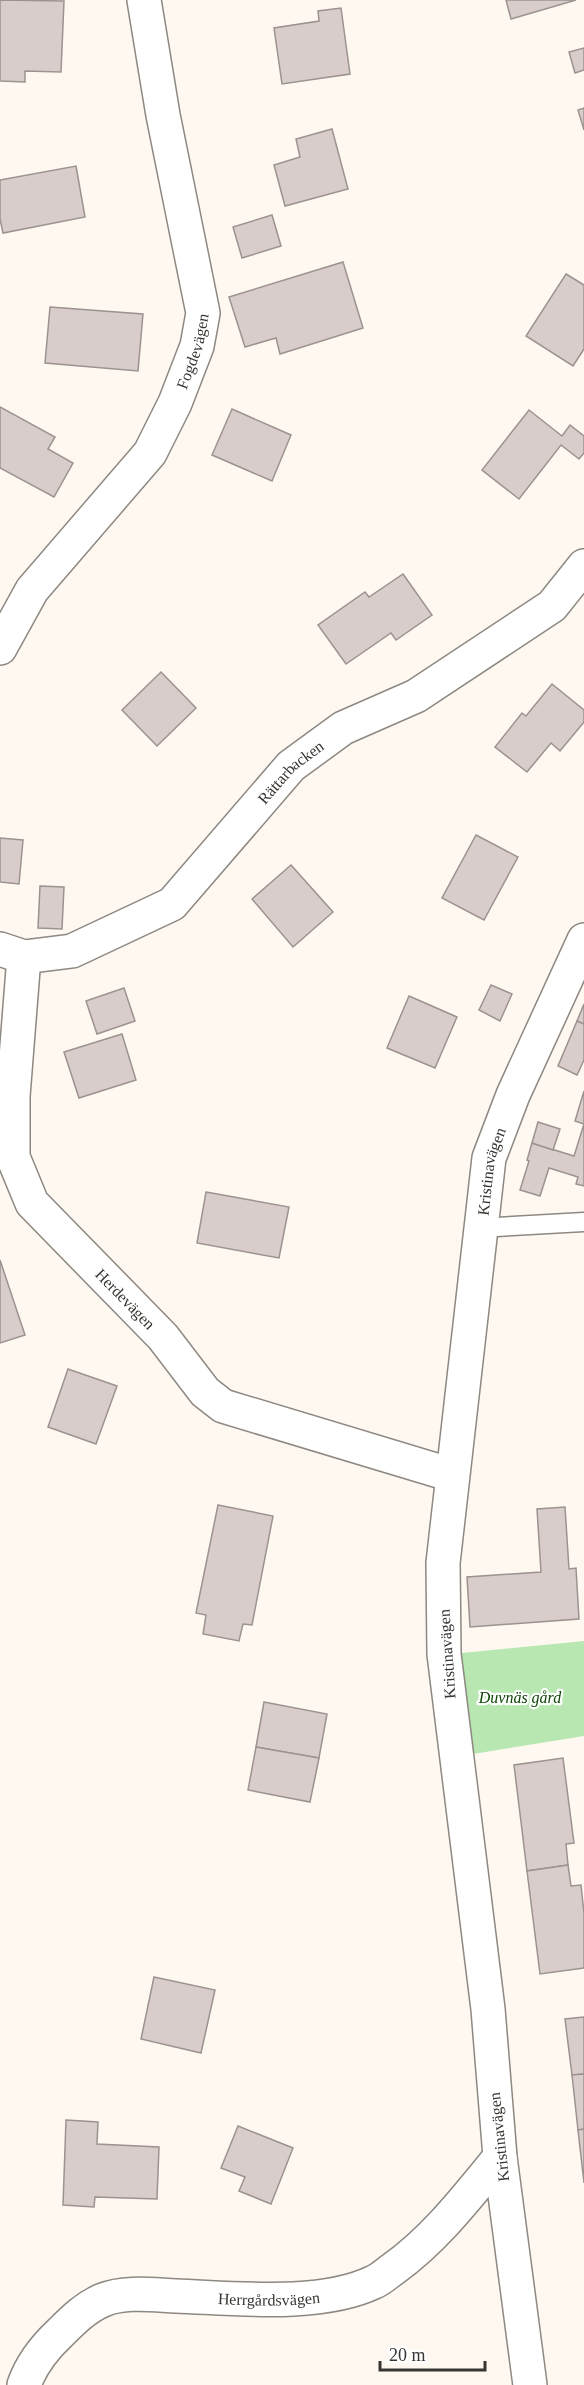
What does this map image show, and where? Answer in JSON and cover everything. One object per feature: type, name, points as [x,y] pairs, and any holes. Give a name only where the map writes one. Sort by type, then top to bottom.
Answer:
[{"type":"street","name":"Fogdevägen","points":[[0,648],[32,590],[150,453],[175,403],[197,346],[202,313],[201,302],[163,115],[144,0]]},
{"type":"street","name":"Rättarbacken","points":[[12,953],[72,951],[172,904],[291,766],[343,728],[416,696],[552,606],[584,567]]},
{"type":"street","name":"Kristinavägen","points":[[530,2385],[500,2157],[488,2009],[444,1654],[443,1563],[479,1228],[489,1158],[518,1085],[584,940]]},
{"type":"street","name":"Herdevägen","points":[[12,953],[13,1156],[32,1203],[163,1337],[205,1392],[223,1406],[452,1475]]},
{"type":"street","name":"Herrgårdsvägen","points":[[24,2385],[29,2372],[52,2340],[81,2312],[105,2299],[136,2294],[302,2299],[336,2294],[375,2282],[414,2254],[459,2207],[500,2157]]},
{"type":"lane","points":[[479,1228],[584,1222]]},
{"type":"green space","name":"Duvnäs gård","points":[[584,1641],[584,1736],[473,1754],[461,1653]]},
{"type":"building","points":[[0,0],[64,1],[61,72],[25,71],[25,82],[0,81]]},
{"type":"building","points":[[506,0],[576,0],[511,19]]},
{"type":"building","points":[[341,8],[350,74],[282,84],[274,28],[319,21],[318,11]]},
{"type":"building","points":[[584,48],[584,70],[575,73],[569,52]]},
{"type":"building","points":[[584,108],[584,130],[578,110]]},
{"type":"building","points":[[332,129],[348,189],[285,206],[274,165],[300,157],[296,139]]},
{"type":"building","points":[[76,166],[85,217],[3,233],[0,219],[0,180]]},
{"type":"building","points":[[272,215],[281,246],[242,258],[233,227]]},
{"type":"building","points":[[343,262],[363,328],[280,354],[276,338],[245,347],[229,297]]},
{"type":"building","points":[[566,274],[584,285],[584,349],[573,366],[526,336]]},
{"type":"building","points":[[50,307],[143,314],[138,371],[45,363]]},
{"type":"building","points":[[0,407],[55,437],[48,449],[73,463],[54,497],[0,468]]},
{"type":"building","points":[[232,409],[291,435],[272,481],[212,455]]},
{"type":"building","points":[[529,410],[562,436],[570,425],[584,436],[584,453],[579,459],[561,445],[519,499],[482,470]]},
{"type":"building","points":[[403,574],[432,615],[396,640],[391,633],[346,664],[318,625],[365,592],[369,597]]},
{"type":"building","points":[[161,672],[196,708],[157,746],[122,710]]},
{"type":"building","points":[[552,684],[584,710],[584,722],[560,751],[551,743],[527,772],[495,747],[522,713],[526,716]]},
{"type":"building","points":[[476,835],[518,857],[484,920],[442,898]]},
{"type":"building","points":[[0,838],[23,840],[19,884],[0,882]]},
{"type":"building","points":[[291,865],[333,912],[293,947],[252,899]]},
{"type":"building","points":[[40,886],[64,887],[62,929],[38,928]]},
{"type":"building","points":[[491,985],[512,994],[500,1021],[479,1010]]},
{"type":"building","points":[[124,988],[135,1021],[97,1034],[86,1001]]},
{"type":"building","points":[[409,996],[457,1017],[435,1068],[387,1048]]},
{"type":"building","points":[[584,1004],[584,1024],[577,1021]]},
{"type":"building","points":[[577,1021],[584,1024],[584,1060],[577,1075],[558,1066]]},
{"type":"building","points":[[122,1034],[136,1080],[79,1098],[64,1052]]},
{"type":"building","points":[[584,1091],[584,1124],[575,1121]]},
{"type":"building","points":[[538,1122],[560,1129],[553,1150],[532,1143]]},
{"type":"building","points":[[584,1124],[584,1186],[576,1184],[578,1177],[549,1168],[540,1196],[520,1190],[532,1143],[574,1156]]},
{"type":"building","points":[[206,1192],[289,1207],[279,1258],[197,1243]]},
{"type":"building","points":[[0,1260],[25,1335],[0,1343]]},
{"type":"building","points":[[68,1369],[117,1386],[96,1444],[48,1427]]},
{"type":"building","points":[[218,1505],[273,1516],[252,1625],[243,1624],[239,1641],[203,1634],[206,1615],[196,1613]]},
{"type":"building","points":[[565,1507],[569,1569],[576,1568],[579,1619],[470,1627],[467,1577],[541,1572],[537,1509]]},
{"type":"building","points":[[264,1702],[327,1714],[319,1758],[256,1747]]},
{"type":"building","points":[[256,1747],[319,1758],[310,1802],[248,1790]]},
{"type":"building","points":[[563,1758],[574,1843],[566,1844],[568,1865],[527,1871],[514,1765]]},
{"type":"building","points":[[568,1865],[571,1886],[581,1885],[584,1913],[584,1968],[540,1974],[527,1871]]},
{"type":"building","points":[[154,1977],[215,1990],[201,2053],[141,2039]]},
{"type":"building","points":[[584,2017],[584,2074],[572,2075],[565,2019]]},
{"type":"building","points":[[584,2074],[584,2129],[578,2130],[572,2075]]},
{"type":"building","points":[[66,2120],[98,2122],[97,2144],[159,2147],[157,2199],[95,2197],[94,2207],[63,2205]]},
{"type":"building","points":[[238,2126],[293,2148],[271,2204],[239,2191],[245,2177],[221,2168]]},
{"type":"building","points":[[584,2129],[584,2183],[578,2130]]}]
